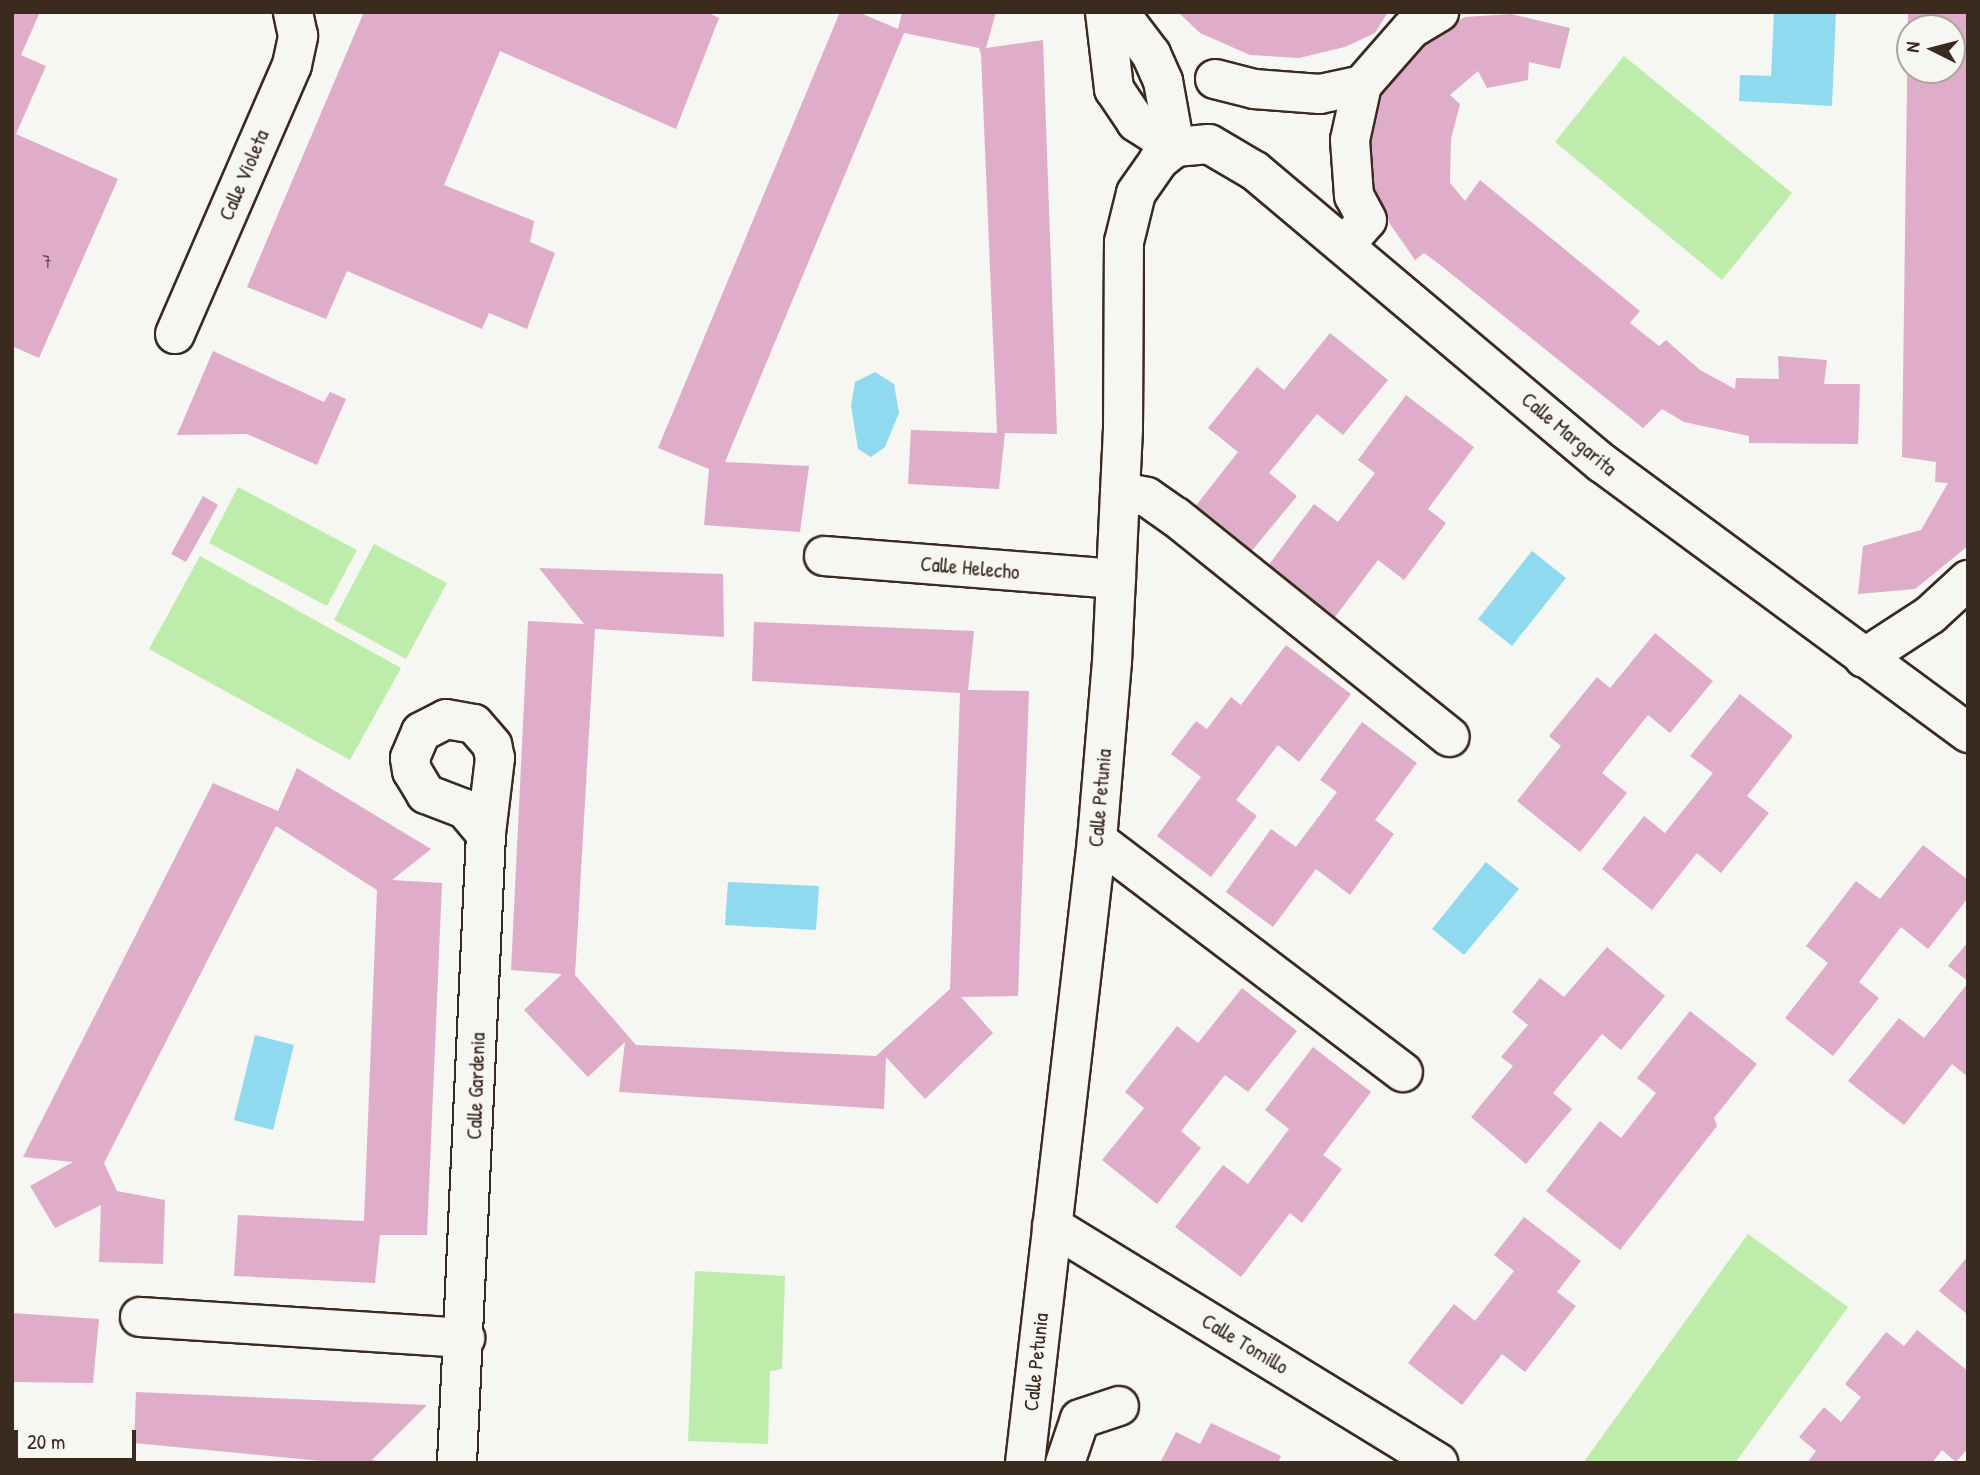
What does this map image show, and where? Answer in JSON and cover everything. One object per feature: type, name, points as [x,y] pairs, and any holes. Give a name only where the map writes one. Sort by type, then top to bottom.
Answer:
[{"type":"street","name":"Calle Violeta","points":[[175,334],[292,65],[298,36],[293,12]]},
{"type":"street","points":[[1105,12],[1114,89],[1136,122],[1175,147]]},
{"type":"street","points":[[1119,12],[1151,54],[1163,80],[1175,147]]},
{"type":"street","points":[[1345,245],[1367,220],[1354,196],[1350,140],[1362,85],[1411,29],[1439,12]]},
{"type":"street","points":[[1215,79],[1254,89],[1320,94],[1362,85]]},
{"type":"street","name":"Calle Margarita","points":[[1175,147],[1209,145],[1231,154],[1345,245],[1602,463],[1968,733]]},
{"type":"street","name":"Calle Petunia","points":[[1025,1463],[1097,840],[1116,579],[1127,223],[1143,180],[1175,147]]},
{"type":"street","points":[[1120,492],[1147,497],[1176,517],[1450,737]]},
{"type":"street","name":"Calle Helecho","points":[[824,556],[1116,579]]},
{"type":"street","points":[[1864,658],[1930,615],[1968,580]]},
{"type":"street","name":"Calle Gardenia","points":[[457,1463],[465,1338],[486,834]]},
{"type":"street","points":[[1097,840],[1403,1072]]},
{"type":"street","name":"Calle Tomillo","points":[[1052,1226],[1438,1463]]},
{"type":"street","points":[[139,1317],[465,1338]]},
{"type":"street","points":[[1065,1463],[1080,1419],[1119,1406]]},
{"type":"green space","points":[[1624,56],[1792,193],[1722,280],[1555,142]]},
{"type":"green space","points":[[238,487],[357,550],[327,606],[209,543]]},
{"type":"green space","points":[[374,544],[447,583],[406,659],[334,620]]},
{"type":"green space","points":[[200,556],[401,668],[350,760],[149,649]]},
{"type":"green space","points":[[1748,1234],[1848,1307],[1735,1463],[1583,1463]]},
{"type":"green space","points":[[695,1271],[785,1276],[782,1369],[770,1371],[768,1444],[688,1441]]},
{"type":"water","points":[[1774,12],[1836,12],[1832,106],[1739,101],[1740,75],[1771,76]]},
{"type":"water","points":[[875,372],[894,384],[899,413],[885,447],[871,457],[858,449],[851,406],[855,382]]},
{"type":"water","points":[[1532,551],[1566,578],[1512,646],[1478,619]]},
{"type":"water","points":[[1486,862],[1519,889],[1464,955],[1432,929]]},
{"type":"water","points":[[728,882],[819,886],[816,930],[725,925]]},
{"type":"water","points":[[255,1035],[294,1045],[273,1130],[234,1120]]},
{"type":"building","points":[[12,12],[40,12],[21,55],[46,66],[16,134],[118,179],[39,358],[12,346]]},
{"type":"building","points":[[364,12],[707,12],[719,18],[676,129],[500,51],[444,185],[534,221],[530,242],[555,253],[527,329],[489,313],[482,329],[347,271],[326,319],[247,287]]},
{"type":"building","points":[[840,12],[858,12],[898,29],[902,12],[996,12],[986,48],[1043,40],[1057,434],[1005,433],[999,489],[908,484],[911,430],[997,433],[981,55],[979,48],[904,33],[725,462],[809,466],[800,532],[704,525],[709,469],[658,448]]},
{"type":"building","points":[[1178,12],[1388,12],[1375,33],[1345,47],[1299,58],[1250,55],[1200,33]]},
{"type":"building","points":[[1908,12],[1968,12],[1968,546],[1915,589],[1858,594],[1863,546],[1921,530],[1948,483],[1935,482],[1936,462],[1902,457],[1907,84],[1966,84],[1966,14]]},
{"type":"building","points":[[1511,14],[1570,28],[1560,69],[1529,62],[1528,80],[1487,88],[1478,71],[1450,95],[1460,104],[1451,139],[1450,183],[1465,201],[1480,180],[1640,311],[1630,323],[1659,346],[1666,340],[1700,370],[1735,389],[1736,378],[1779,379],[1778,356],[1827,360],[1824,384],[1860,384],[1858,444],[1749,443],[1749,436],[1684,422],[1662,409],[1643,428],[1439,264],[1424,253],[1415,260],[1390,224],[1370,176],[1370,123],[1390,72],[1429,36],[1465,17]]},
{"type":"building","points":[[1330,333],[1388,380],[1343,435],[1317,414],[1269,473],[1297,496],[1250,553],[1194,508],[1238,452],[1208,428],[1257,367],[1284,390]]},
{"type":"building","points":[[213,351],[324,402],[330,392],[346,399],[317,465],[247,434],[177,435]]},
{"type":"building","points":[[1406,395],[1474,447],[1428,509],[1446,523],[1404,580],[1378,560],[1332,621],[1265,570],[1314,504],[1338,522],[1375,473],[1358,460]]},
{"type":"building","points":[[203,496],[218,505],[186,562],[171,554]]},
{"type":"building","points":[[539,568],[723,574],[724,637],[595,629],[575,975],[636,1045],[876,1056],[950,989],[960,693],[752,681],[754,622],[974,631],[968,690],[1029,691],[1018,996],[961,997],[993,1033],[925,1099],[886,1057],[884,1109],[619,1092],[625,1042],[588,1077],[524,1010],[562,974],[511,970],[528,621],[584,624]]},
{"type":"building","points":[[1655,633],[1713,681],[1670,733],[1648,715],[1602,773],[1627,793],[1580,852],[1517,801],[1561,746],[1549,736],[1597,677],[1610,688]]},
{"type":"building","points":[[1286,645],[1351,694],[1299,762],[1278,745],[1236,800],[1257,816],[1211,877],[1157,836],[1201,777],[1171,754],[1196,721],[1207,729],[1231,697],[1241,705]]},
{"type":"building","points":[[1740,694],[1793,736],[1747,796],[1769,813],[1721,873],[1697,853],[1652,910],[1602,869],[1644,816],[1665,833],[1713,773],[1690,756]]},
{"type":"building","points":[[1362,722],[1417,763],[1375,820],[1394,834],[1350,895],[1316,869],[1273,927],[1226,892],[1271,829],[1296,847],[1337,792],[1320,780]]},
{"type":"building","points":[[297,768],[431,849],[392,880],[442,883],[427,1235],[380,1235],[375,1283],[234,1276],[238,1215],[364,1221],[377,890],[276,826],[104,1163],[117,1191],[165,1200],[163,1264],[99,1262],[101,1205],[55,1228],[30,1186],[73,1162],[23,1157],[213,783],[278,811]]},
{"type":"building","points":[[1923,845],[1968,880],[1968,898],[1928,949],[1901,927],[1859,982],[1879,998],[1833,1056],[1785,1018],[1828,963],[1806,946],[1856,881],[1880,899]]},
{"type":"building","points":[[1968,942],[1968,981],[1948,966]]},
{"type":"building","points":[[1607,947],[1665,996],[1621,1050],[1602,1034],[1553,1093],[1572,1109],[1526,1164],[1471,1117],[1513,1066],[1501,1057],[1528,1025],[1512,1012],[1540,978],[1564,997]]},
{"type":"building","points":[[1968,983],[1968,1077],[1952,1064],[1904,1125],[1848,1081],[1899,1018],[1924,1038]]},
{"type":"building","points":[[1242,988],[1297,1031],[1248,1092],[1225,1075],[1181,1131],[1201,1148],[1157,1204],[1102,1160],[1144,1108],[1125,1092],[1177,1026],[1198,1043]]},
{"type":"building","points":[[1690,1011],[1757,1064],[1714,1118],[1717,1126],[1620,1250],[1546,1191],[1600,1121],[1621,1138],[1656,1093],[1637,1078]]},
{"type":"building","points":[[1313,1047],[1371,1092],[1323,1155],[1342,1169],[1302,1223],[1290,1213],[1241,1277],[1175,1227],[1223,1165],[1248,1184],[1289,1129],[1265,1110]]},
{"type":"building","points":[[1524,1217],[1581,1261],[1557,1292],[1576,1306],[1525,1372],[1502,1354],[1462,1405],[1408,1363],[1454,1304],[1475,1321],[1514,1271],[1494,1255]]},
{"type":"building","points":[[1968,1256],[1968,1315],[1939,1291]]},
{"type":"building","points":[[12,1313],[99,1319],[93,1383],[12,1382]]},
{"type":"building","points":[[1917,1330],[1968,1371],[1968,1448],[1956,1462],[1942,1450],[1932,1463],[1807,1463],[1816,1451],[1799,1437],[1824,1407],[1841,1422],[1861,1397],[1845,1384],[1886,1332],[1904,1346]]},
{"type":"building","points":[[136,1392],[427,1405],[372,1460],[387,1463],[342,1463],[134,1443]]},
{"type":"building","points":[[1211,1423],[1281,1456],[1278,1463],[1160,1463],[1176,1432],[1200,1444]]}]
